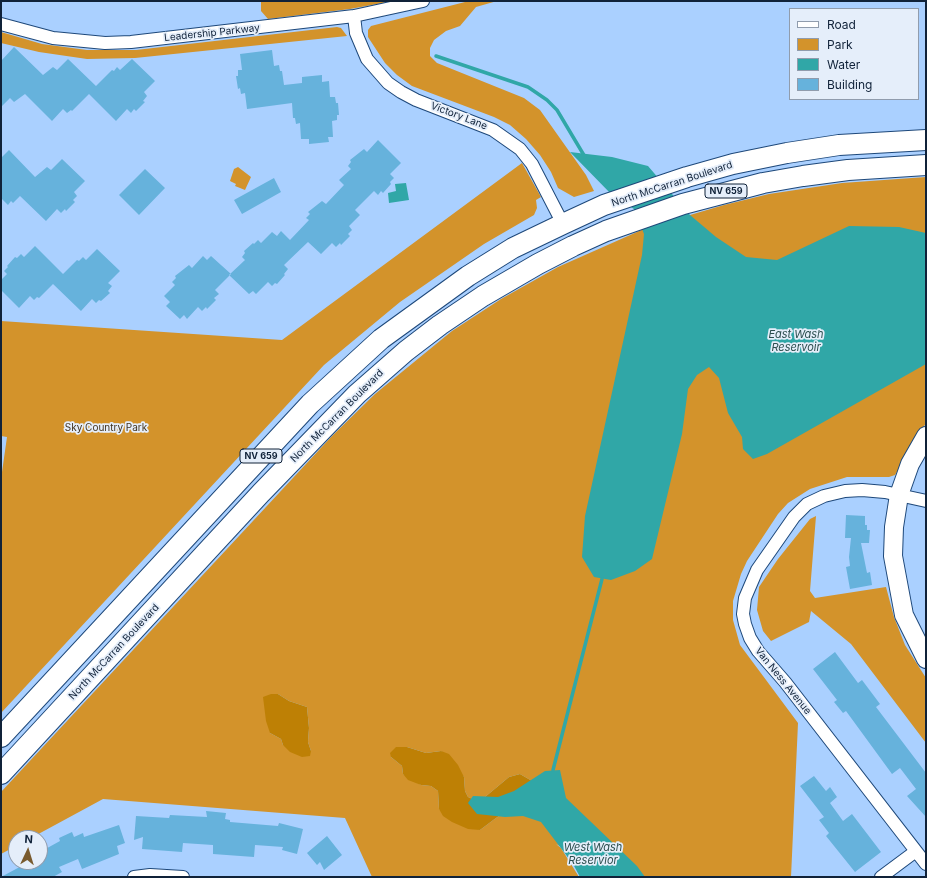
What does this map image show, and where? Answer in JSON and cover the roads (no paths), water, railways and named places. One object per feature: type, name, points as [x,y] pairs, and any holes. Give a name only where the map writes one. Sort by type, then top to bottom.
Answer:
[{"type":"main road","name":"North McCarran Boulevard","points":[[1,737],[310,404],[381,339],[468,276],[513,248],[604,205],[687,177],[733,164],[787,153],[839,145],[926,140]]},
{"type":"main road","name":"North McCarran Boulevard","points":[[1,774],[261,493],[357,394],[391,363],[440,324],[483,296],[538,264],[574,246],[650,214],[722,192],[763,183],[848,170],[926,165]]},
{"type":"main road","points":[[574,246],[575,232],[604,205]]},
{"type":"main road","points":[[538,264],[562,235],[562,224]]},
{"type":"street","name":"Leadership Parkway","points":[[1,24],[53,38],[105,43],[164,39],[354,16],[423,1]]},
{"type":"street","name":"Victory Lane","points":[[354,16],[356,33],[367,59],[388,83],[416,100],[493,130],[520,150],[532,164],[562,224]]},
{"type":"street","points":[[926,436],[910,464],[899,495],[894,527],[894,569],[904,615],[926,659]]},
{"type":"street","name":"Van Ness Avenue","points":[[926,501],[899,495],[862,490],[845,491],[824,496],[807,504],[794,517],[757,570],[745,598],[743,614],[750,638],[758,651],[785,682],[926,864]]},
{"type":"street","points":[[881,877],[916,851]]},
{"type":"street","points":[[134,877],[150,875],[183,877]]},
{"type":"water","name":"East Wash Reservoir","points":[[570,152],[612,157],[648,166],[690,215],[716,237],[746,257],[777,260],[849,226],[899,227],[926,233],[926,364],[767,454],[753,459],[743,449],[742,437],[728,413],[719,378],[709,367],[697,375],[688,389],[682,434],[652,559],[635,571],[611,580],[594,577],[582,557],[585,516],[642,255],[644,234],[634,209],[612,195]]},
{"type":"water","points":[[406,183],[409,200],[389,203],[388,193],[396,191],[395,184]]},
{"type":"water","name":"West Wash Reservior","points":[[560,770],[566,798],[637,866],[645,877],[580,877],[573,864],[541,822],[523,816],[505,817],[477,814],[468,803],[473,796],[498,797],[514,791],[545,771]]},
{"type":"waterway","points":[[436,56],[528,87],[547,100],[557,110],[585,157]]},
{"type":"waterway","points":[[553,770],[602,579]]},
{"type":"park label","name":"Sky Country Park","points":[[106,428]]}]
